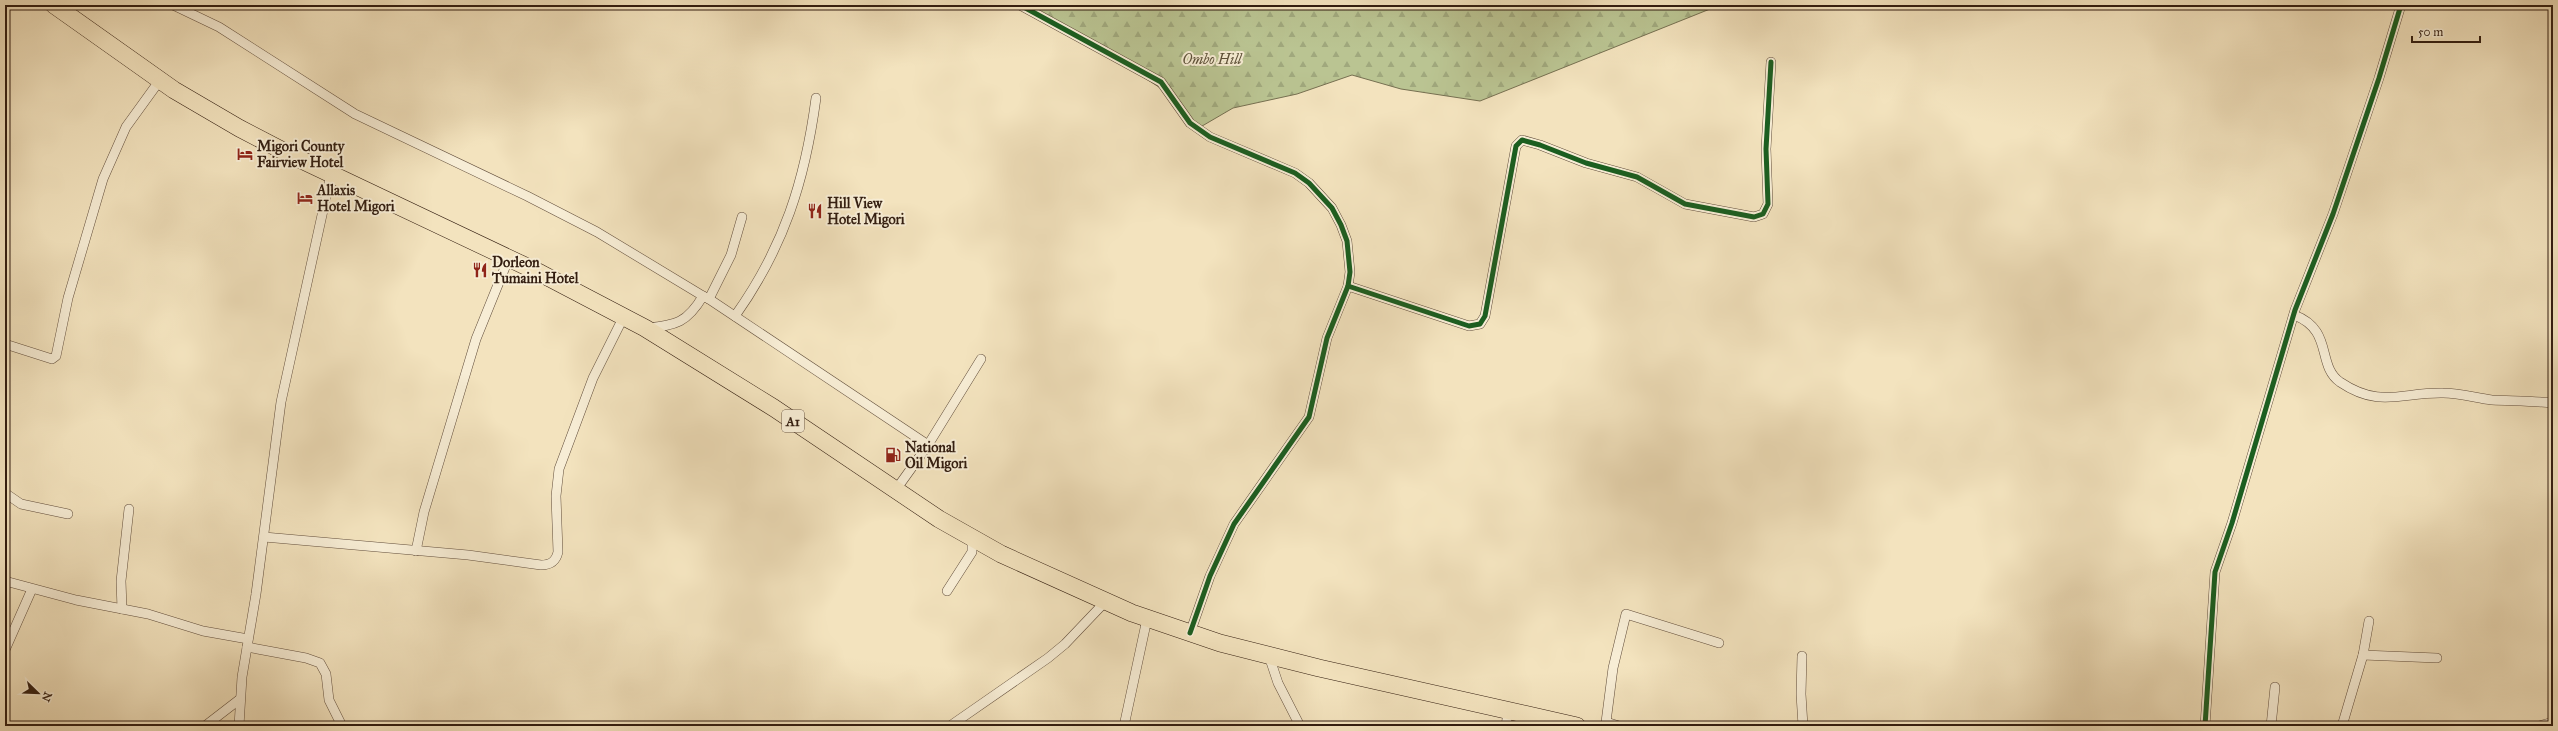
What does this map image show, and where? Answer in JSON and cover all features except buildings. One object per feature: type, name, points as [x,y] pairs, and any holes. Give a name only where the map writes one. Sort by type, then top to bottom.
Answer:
[{"type":"highway","name":"A1","points":[[54,5],[160,80],[239,128],[508,260],[540,273],[624,316],[774,408],[895,491],[972,539],[1105,602],[1147,619],[1269,656],[1507,719],[1577,726]]},
{"type":"street","points":[[173,5],[219,27],[355,114],[528,196],[597,232],[735,316],[928,445]]},
{"type":"street","points":[[1020,5],[1161,82],[1190,123],[1210,137],[1295,173],[1309,183],[1332,208],[1342,225],[1350,259],[1348,286],[1327,338],[1309,417],[1234,524],[1210,576],[1190,633]]},
{"type":"street","points":[[2205,726],[2213,584],[2218,561],[2227,539],[2294,315],[2333,214],[2379,78],[2400,5]]},
{"type":"street","points":[[1348,286],[1468,326],[1480,324],[1485,316],[1516,146],[1522,140],[1540,144],[1586,163],[1637,177],[1686,204],[1741,216],[1759,216],[1765,212],[1768,204],[1766,150],[1771,62]]},
{"type":"street","points":[[5,344],[52,359],[56,356],[68,298],[103,179],[126,127],[160,80]]},
{"type":"street","points":[[735,316],[766,269],[789,218],[804,167],[816,98]]},
{"type":"street","points":[[239,726],[240,700],[264,538],[281,402],[331,174]]},
{"type":"street","points":[[645,328],[673,325],[680,322],[706,298],[731,255],[742,217]]},
{"type":"street","points":[[416,551],[424,512],[476,339],[508,260]]},
{"type":"street","points":[[2294,315],[2313,326],[2334,376],[2343,383],[2370,396],[2394,399],[2443,393],[2492,400],[2553,403]]},
{"type":"street","points":[[264,538],[416,551],[541,565],[550,564],[555,560],[558,552],[556,496],[559,469],[593,378],[624,316]]},
{"type":"street","points":[[895,491],[928,445],[981,359]]},
{"type":"street","points":[[5,493],[21,504],[68,514]]},
{"type":"street","points":[[122,609],[121,581],[129,510]]},
{"type":"street","points":[[948,591],[972,552],[972,539]]},
{"type":"street","points":[[5,581],[32,589],[148,614],[203,631],[320,663],[326,674],[330,700],[342,726]]},
{"type":"street","points":[[5,650],[32,589]]},
{"type":"street","points":[[950,726],[1048,658],[1065,644],[1105,602]]},
{"type":"street","points":[[1620,726],[1606,722],[1613,668],[1626,614],[1719,643]]},
{"type":"street","points":[[1124,726],[1147,619]]},
{"type":"street","points":[[2342,726],[2363,655],[2369,621]]},
{"type":"street","points":[[2363,655],[2437,658]]},
{"type":"street","points":[[1269,656],[1278,683],[1300,726]]},
{"type":"street","points":[[1802,656],[1801,694],[1803,726]]},
{"type":"street","points":[[2271,726],[2275,687]]},
{"type":"street","points":[[205,726],[240,700]]},
{"type":"street","points":[[2539,726],[2553,722]]},
{"type":"green space","name":"Ombo Hill","points":[[1018,5],[1720,5],[1480,101],[1401,89],[1352,75],[1297,94],[1233,108],[1197,129],[1171,95],[1093,44]]},
{"type":"cycle path","points":[[1020,5],[1161,82],[1190,123],[1210,137],[1295,173],[1309,183],[1332,208],[1347,241],[1350,272],[1348,286],[1327,338],[1309,417],[1234,524],[1210,576],[1190,633]]},
{"type":"cycle path","points":[[2205,726],[2215,572],[2232,523],[2295,310],[2333,214],[2379,78],[2401,5]]},
{"type":"cycle path","points":[[1348,286],[1469,326],[1480,324],[1485,316],[1516,146],[1522,140],[1540,145],[1586,163],[1637,177],[1685,204],[1754,217],[1763,214],[1768,204],[1766,149],[1771,62]]},
{"type":"place","name":"Migori County Fairview Hotel","points":[[245,154]]},
{"type":"place","name":"Allaxis Hotel Migori","points":[[305,198]]},
{"type":"place","name":"Hill View Hotel Migori","points":[[815,211]]},
{"type":"place","name":"Dorleon Tumaini Hotel","points":[[480,270]]},
{"type":"place","name":"National Oil Migori","points":[[893,455]]}]
